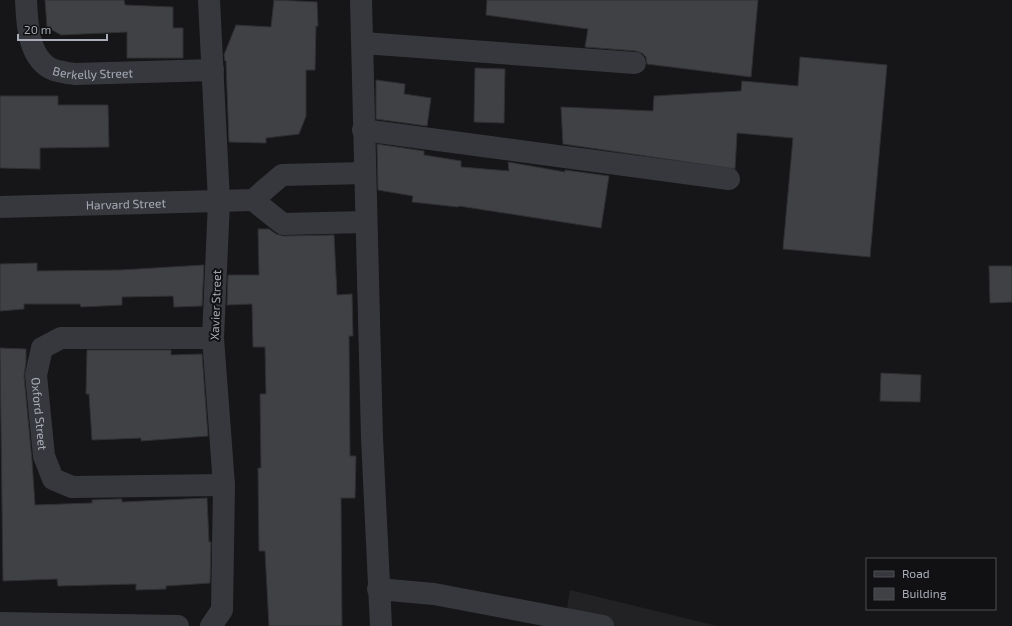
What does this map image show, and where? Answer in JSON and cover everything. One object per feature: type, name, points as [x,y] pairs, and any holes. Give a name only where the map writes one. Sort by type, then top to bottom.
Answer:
[{"type":"street","name":"Berkelly Street","points":[[26,0],[27,24],[32,46],[41,61],[53,70],[75,74],[213,70]]},
{"type":"street","name":"Xavier Street","points":[[209,0],[219,201],[213,338],[224,485],[216,618]]},
{"type":"street","points":[[361,0],[363,43],[363,130],[380,626]]},
{"type":"street","points":[[363,43],[635,63]]},
{"type":"street","points":[[363,130],[729,179]]},
{"type":"street","points":[[365,173],[282,175],[253,200],[283,224],[366,222]]},
{"type":"street","name":"Harvard Street","points":[[0,207],[253,200]]},
{"type":"street","name":"Oxford Street","points":[[213,338],[61,338],[42,348],[36,375],[44,456],[53,479],[72,487],[224,485]]},
{"type":"street","points":[[378,589],[434,594],[603,626]]},
{"type":"street","points":[[0,623],[178,626]]},
{"type":"shaded area","points":[[570,590],[717,626],[564,626]]},
{"type":"building","points":[[45,0],[124,0],[125,5],[173,7],[173,28],[183,28],[183,58],[127,58],[127,32],[61,35],[47,27]]},
{"type":"building","points":[[274,0],[317,2],[318,26],[316,26],[315,70],[306,70],[306,116],[299,134],[266,138],[266,143],[229,142],[226,61],[224,55],[236,25],[271,27]]},
{"type":"building","points":[[487,0],[758,0],[751,77],[647,64],[646,57],[642,53],[636,51],[585,47],[588,29],[486,15]]},
{"type":"building","points":[[800,57],[887,65],[870,257],[783,249],[793,138],[737,133],[735,169],[563,144],[561,107],[653,111],[654,96],[741,91],[742,81],[798,86]]},
{"type":"building","points":[[475,68],[505,69],[504,123],[474,122]]},
{"type":"building","points":[[376,80],[405,84],[404,94],[431,98],[427,126],[376,119]]},
{"type":"building","points":[[0,96],[58,96],[58,105],[108,105],[109,147],[40,148],[40,169],[0,168]]},
{"type":"building","points":[[377,144],[424,151],[424,155],[461,161],[461,167],[509,171],[508,162],[565,172],[565,170],[609,176],[601,228],[459,206],[412,202],[413,196],[378,190]]},
{"type":"building","points":[[258,229],[269,229],[276,234],[283,236],[334,235],[337,295],[352,294],[353,336],[349,336],[350,456],[356,456],[355,498],[341,498],[342,626],[269,626],[265,551],[259,551],[258,468],[261,468],[260,394],[266,394],[265,347],[253,347],[252,304],[227,305],[228,275],[259,275]]},
{"type":"building","points":[[37,263],[37,271],[121,270],[204,265],[202,306],[174,307],[173,296],[122,297],[122,305],[81,307],[80,304],[24,304],[24,309],[0,311],[0,264]]},
{"type":"building","points":[[989,266],[1012,266],[1012,302],[990,303]]},
{"type":"building","points":[[0,348],[26,349],[24,376],[35,505],[92,503],[92,500],[122,499],[122,502],[207,498],[209,542],[211,542],[210,583],[166,586],[166,589],[136,590],[136,584],[58,586],[57,579],[3,581]]},
{"type":"building","points":[[87,350],[171,350],[171,355],[202,354],[208,436],[141,441],[141,438],[92,440],[89,394],[86,394]]},
{"type":"building","points":[[881,373],[921,375],[920,402],[880,401]]}]
